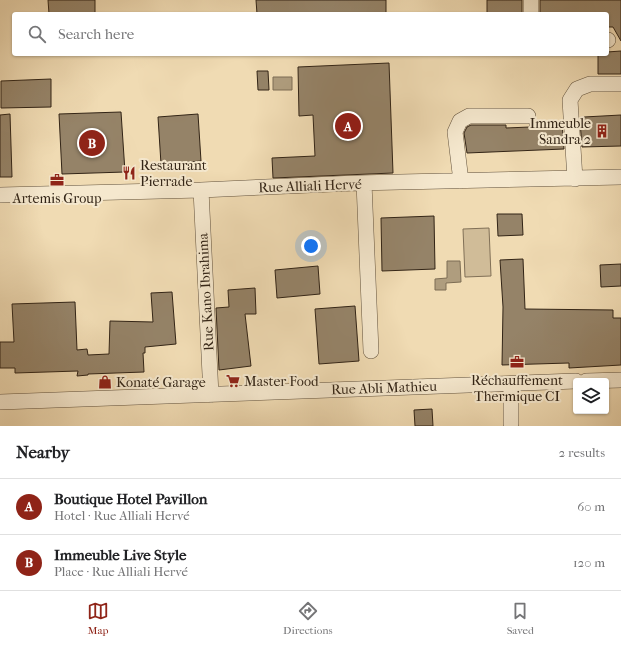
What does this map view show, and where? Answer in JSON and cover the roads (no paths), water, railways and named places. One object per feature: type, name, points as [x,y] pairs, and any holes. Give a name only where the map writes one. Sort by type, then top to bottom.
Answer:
[{"type":"street","points":[[531,0],[531,12]]},
{"type":"street","points":[[575,178],[570,100],[577,89],[590,84],[621,84]]},
{"type":"street","points":[[461,181],[455,132],[460,121],[469,116],[528,116]]},
{"type":"street","name":"Rue Alliali Hervé","points":[[0,194],[201,190],[364,183],[621,177]]},
{"type":"street","points":[[364,183],[371,351]]},
{"type":"street","name":"Rue Kano Ibrahima","points":[[201,190],[211,395]]},
{"type":"street","points":[[609,380],[621,380]]},
{"type":"street","name":"Rue Abli Mathieu","points":[[0,402],[573,381]]},
{"type":"street","points":[[511,384],[511,424]]},
{"type":"place","name":"Boutique Hotel Pavillon","points":[[348,126]]},
{"type":"place","name":"Immeuble Sandra 2","points":[[602,131]]},
{"type":"place","name":"Immeuble Live Style","points":[[92,143]]},
{"type":"place","name":"Restaurant Pierrade","points":[[129,173]]},
{"type":"place","name":"Artemis Group","points":[[57,180]]},
{"type":"place","name":"Réchauffement Thermique CI","points":[[517,362]]},
{"type":"place","name":"Master Food","points":[[233,381]]},
{"type":"place","name":"Konaté Garage","points":[[105,382]]}]
